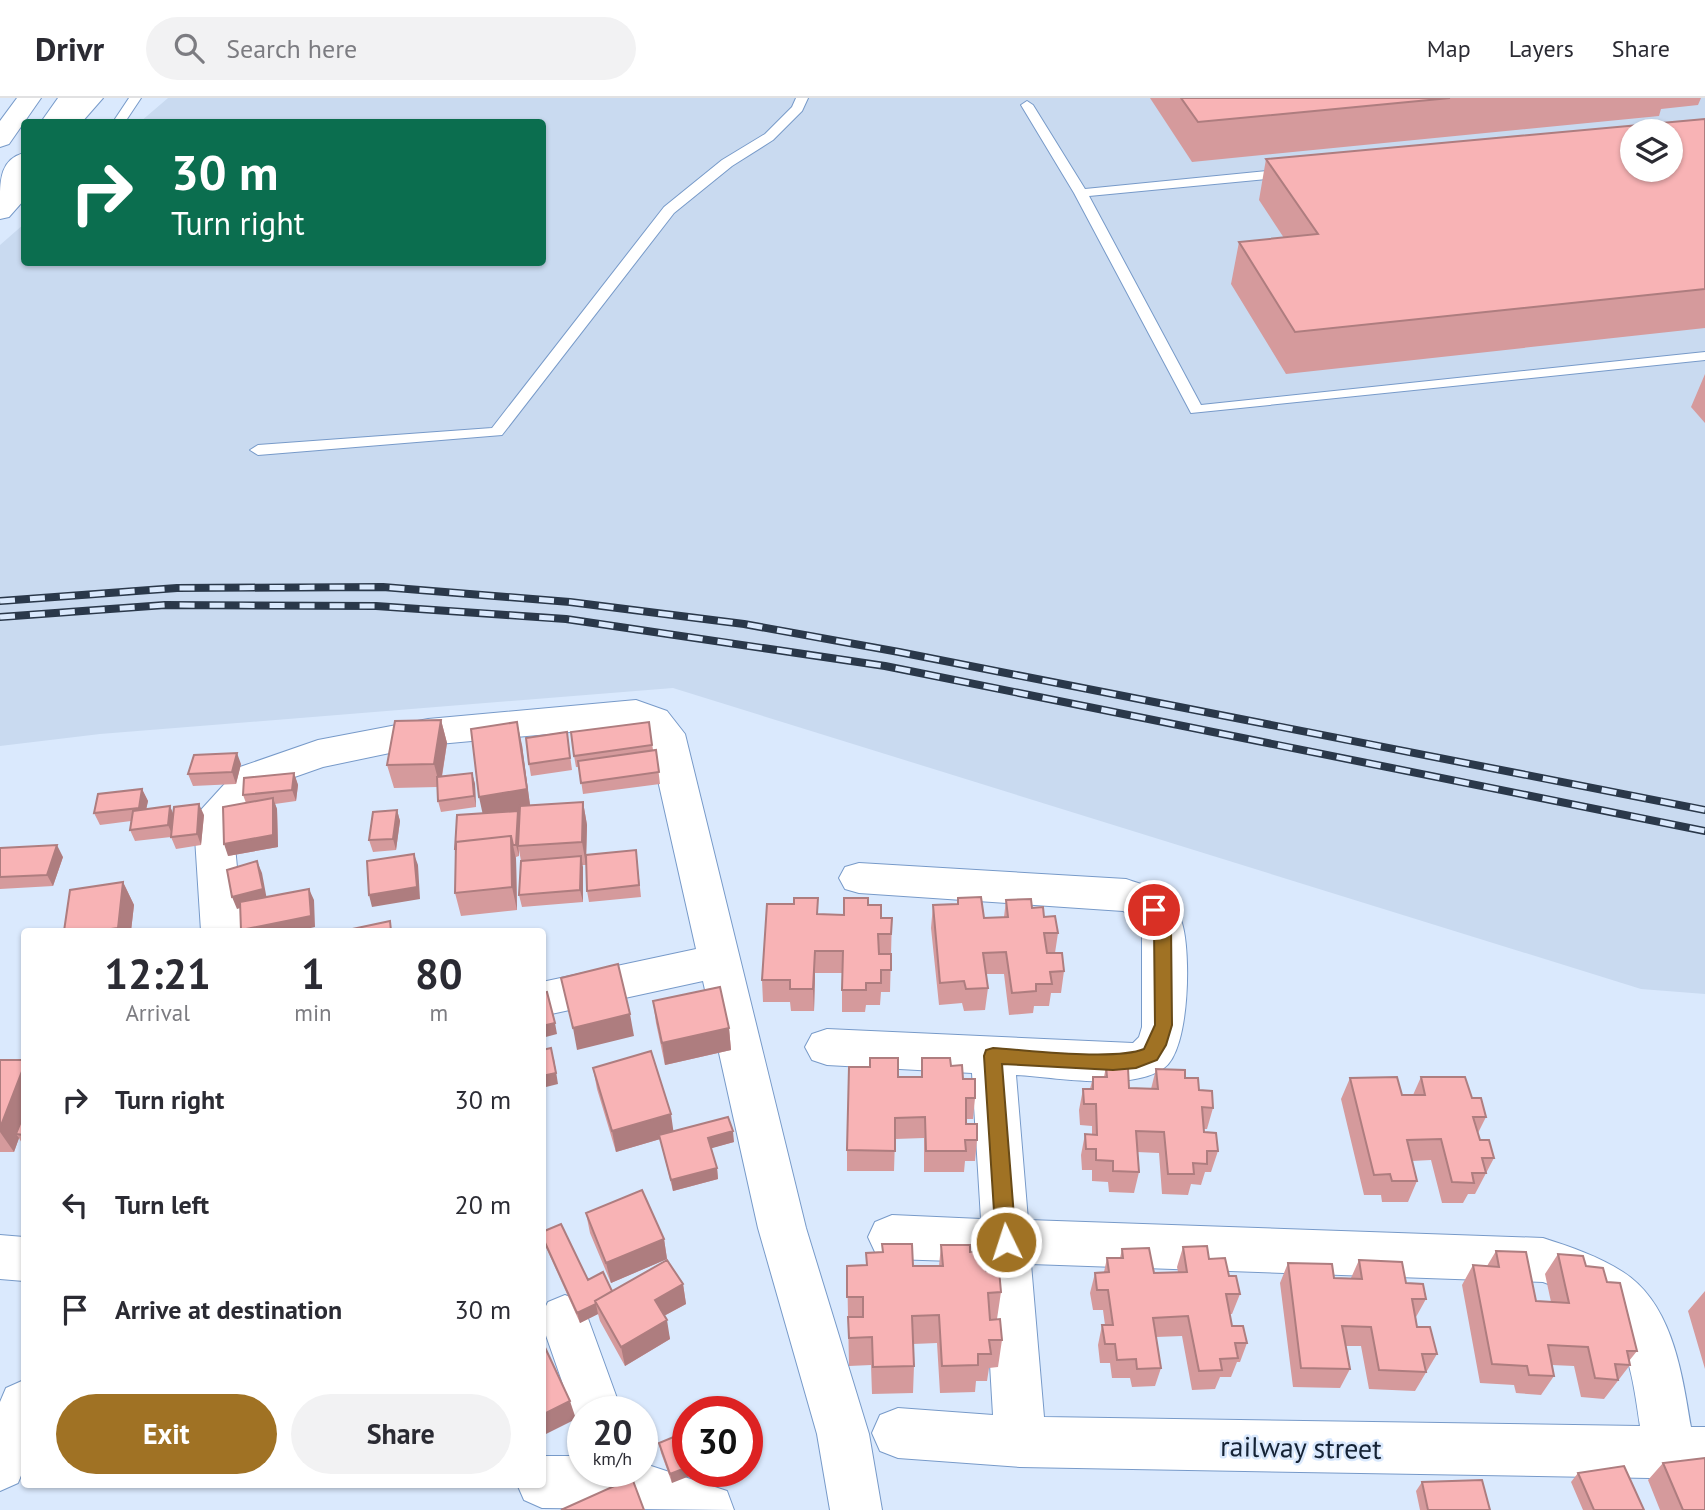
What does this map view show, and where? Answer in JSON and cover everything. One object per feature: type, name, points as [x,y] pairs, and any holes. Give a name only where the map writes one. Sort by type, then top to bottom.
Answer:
[{"type":"street","points":[[0,139],[29,98]]},
{"type":"street","points":[[55,119],[70,98]]},
{"type":"street","points":[[72,119],[91,98]]},
{"type":"street","points":[[0,191],[21,165]]},
{"type":"street","points":[[0,211],[21,188]]},
{"type":"street","points":[[222,928],[213,822],[253,777],[318,754],[428,732],[636,713],[649,716],[660,724],[666,734],[782,1228],[843,1434],[856,1510]]},
{"type":"street","points":[[827,1047],[1136,1061],[1150,1055],[1157,1045],[1164,1025],[1163,925],[1154,910],[1142,901],[1126,895],[859,878]]},
{"type":"street","points":[[546,998],[720,960]]},
{"type":"street","points":[[993,1056],[1020,1442]]},
{"type":"street","points":[[892,1237],[1544,1260],[1570,1267],[1617,1296],[1635,1314],[1651,1345],[1687,1453]]},
{"type":"street","points":[[0,1257],[21,1259]]},
{"type":"street","points":[[565,1318],[592,1396]]},
{"type":"street","points":[[0,1465],[21,1412]]},
{"type":"street","name":"railway street","points":[[898,1433],[1020,1442],[1687,1453]]},
{"type":"street","points":[[0,1476],[21,1476]]},
{"type":"street","points":[[546,1482],[567,1480]]},
{"type":"street","points":[[647,1487],[708,1510]]},
{"type":"lane","points":[[121,119],[135,98]]},
{"type":"lane","points":[[258,450],[497,432],[669,210],[727,163],[769,137],[798,108],[802,98]]},
{"type":"lane","points":[[1027,105],[1081,193],[1196,410],[1705,356]]},
{"type":"lane","points":[[1081,193],[1302,171]]},
{"type":"shaded area","points":[[168,98],[1705,98],[1705,994],[1641,989],[673,688],[100,734],[0,746],[0,245],[21,227],[21,266],[546,266],[546,119],[144,119]]},
{"type":"building","points":[[1181,98],[1450,98],[1198,122]]},
{"type":"building","points":[[1705,119],[1705,289],[1295,332],[1239,242],[1318,234],[1266,159],[1620,127],[1620,182],[1683,182],[1683,121]]},
{"type":"building","points":[[441,720],[434,764],[387,765],[395,721]]},
{"type":"building","points":[[517,722],[527,789],[479,797],[471,729]]},
{"type":"building","points":[[649,722],[652,745],[574,756],[571,732]]},
{"type":"building","points":[[567,732],[570,758],[529,764],[526,738]]},
{"type":"building","points":[[656,750],[659,772],[581,783],[578,761]]},
{"type":"building","points":[[237,753],[232,772],[188,774],[194,755]]},
{"type":"building","points":[[294,773],[292,790],[243,795],[244,778]]},
{"type":"building","points":[[472,773],[474,796],[438,801],[437,777]]},
{"type":"building","points":[[142,789],[139,808],[94,813],[98,794]]},
{"type":"building","points":[[273,798],[273,835],[224,844],[223,807]]},
{"type":"building","points":[[583,802],[582,842],[518,846],[520,806]]},
{"type":"building","points":[[199,804],[197,834],[171,837],[174,807]]},
{"type":"building","points":[[170,806],[168,825],[130,830],[133,811]]},
{"type":"building","points":[[397,810],[393,839],[369,840],[373,812]]},
{"type":"building","points":[[518,811],[516,845],[513,845],[511,836],[456,842],[455,849],[457,815]]},
{"type":"building","points":[[511,836],[512,887],[455,893],[456,842]]},
{"type":"building","points":[[57,845],[47,875],[0,877],[0,848]]},
{"type":"building","points":[[636,850],[639,885],[587,891],[586,855]]},
{"type":"building","points":[[414,854],[417,887],[369,895],[367,861]]},
{"type":"building","points":[[581,856],[580,890],[519,895],[521,861]]},
{"type":"building","points":[[257,861],[263,889],[232,897],[227,870]]},
{"type":"building","points":[[123,882],[118,928],[64,928],[70,890]]},
{"type":"building","points":[[309,889],[311,916],[241,928],[240,902]]},
{"type":"building","points":[[981,897],[984,918],[1008,917],[1006,900],[1031,899],[1032,908],[1043,907],[1044,917],[1055,916],[1058,933],[1044,933],[1047,953],[1062,953],[1064,971],[1050,972],[1052,984],[1036,984],[1036,991],[1012,993],[1006,952],[983,953],[988,988],[966,989],[964,981],[940,983],[933,905],[958,904],[958,898]]},
{"type":"building","points":[[794,898],[818,898],[817,914],[844,915],[844,898],[868,898],[868,905],[881,905],[881,918],[892,918],[891,934],[878,934],[879,954],[891,954],[891,970],[881,970],[881,983],[866,983],[866,990],[842,990],[843,951],[815,951],[813,989],[790,989],[790,980],[762,980],[767,904],[794,904]]},
{"type":"building","points":[[390,921],[391,928],[357,928]]},
{"type":"building","points":[[618,964],[630,1014],[573,1028],[561,978]]},
{"type":"building","points":[[720,987],[729,1028],[662,1043],[653,1001]]},
{"type":"building","points":[[546,992],[555,1023],[546,1025]]},
{"type":"building","points":[[551,1048],[556,1073],[546,1075],[546,1049]]},
{"type":"building","points":[[651,1051],[671,1114],[612,1131],[593,1068]]},
{"type":"building","points":[[870,1058],[898,1058],[898,1077],[922,1077],[922,1058],[950,1058],[951,1066],[962,1065],[963,1079],[975,1079],[975,1098],[966,1098],[966,1124],[977,1124],[977,1140],[965,1140],[966,1151],[926,1151],[925,1117],[895,1118],[895,1151],[847,1150],[849,1067],[870,1067]]},
{"type":"building","points":[[0,1060],[21,1060],[21,1074],[0,1128]]},
{"type":"building","points":[[1106,1066],[1128,1068],[1129,1088],[1158,1089],[1156,1069],[1185,1070],[1185,1078],[1198,1078],[1199,1090],[1212,1091],[1213,1108],[1202,1107],[1204,1132],[1216,1133],[1218,1151],[1207,1151],[1207,1164],[1193,1163],[1194,1174],[1168,1174],[1164,1132],[1136,1131],[1139,1172],[1113,1171],[1113,1161],[1096,1160],[1096,1149],[1086,1149],[1085,1134],[1097,1135],[1096,1104],[1084,1104],[1083,1089],[1093,1089],[1093,1077],[1107,1077]]},
{"type":"building","points":[[1397,1077],[1402,1095],[1425,1095],[1421,1077],[1465,1077],[1472,1098],[1481,1098],[1486,1117],[1473,1117],[1480,1140],[1489,1140],[1494,1158],[1482,1158],[1486,1173],[1472,1173],[1474,1183],[1452,1182],[1441,1139],[1407,1140],[1417,1181],[1392,1181],[1390,1174],[1374,1175],[1350,1078]]},
{"type":"building","points":[[728,1117],[733,1131],[708,1138],[717,1168],[671,1180],[659,1135]]},
{"type":"building","points":[[21,1122],[21,1135],[16,1134]]},
{"type":"building","points":[[642,1190],[664,1239],[606,1263],[586,1213]]},
{"type":"building","points":[[561,1224],[588,1280],[603,1272],[612,1291],[595,1301],[596,1304],[577,1313],[546,1245],[546,1230]]},
{"type":"building","points":[[882,1244],[912,1244],[913,1266],[943,1266],[941,1245],[970,1245],[970,1252],[984,1251],[986,1271],[999,1270],[1001,1292],[988,1293],[990,1320],[1000,1319],[1002,1340],[989,1340],[991,1354],[978,1354],[978,1365],[942,1366],[939,1315],[912,1316],[914,1366],[873,1367],[872,1337],[849,1338],[848,1317],[863,1317],[863,1297],[847,1297],[847,1266],[867,1265],[866,1253],[883,1252]]},
{"type":"building","points":[[1207,1246],[1209,1259],[1225,1258],[1229,1276],[1236,1276],[1240,1294],[1226,1294],[1232,1326],[1243,1326],[1247,1343],[1235,1343],[1238,1358],[1220,1359],[1222,1370],[1199,1371],[1188,1316],[1153,1318],[1161,1368],[1137,1369],[1136,1359],[1117,1360],[1115,1344],[1105,1344],[1102,1325],[1113,1325],[1108,1290],[1097,1290],[1095,1273],[1109,1272],[1107,1258],[1123,1258],[1122,1249],[1149,1248],[1154,1273],[1187,1272],[1183,1247]]},
{"type":"building","points":[[1496,1251],[1526,1252],[1536,1301],[1569,1303],[1558,1254],[1583,1256],[1586,1266],[1603,1268],[1607,1282],[1620,1283],[1637,1351],[1627,1351],[1630,1365],[1615,1364],[1618,1380],[1595,1378],[1588,1347],[1548,1345],[1554,1376],[1529,1375],[1527,1366],[1492,1364],[1473,1265],[1499,1267]]},
{"type":"building","points":[[667,1260],[683,1284],[655,1300],[667,1320],[621,1347],[595,1301]]},
{"type":"building","points":[[1359,1260],[1402,1262],[1406,1283],[1423,1284],[1426,1299],[1412,1299],[1417,1327],[1430,1327],[1437,1354],[1422,1354],[1426,1372],[1379,1370],[1371,1327],[1342,1326],[1350,1369],[1301,1368],[1288,1263],[1332,1264],[1334,1278],[1362,1279]]},
{"type":"building","points":[[546,1350],[568,1396],[567,1402],[546,1413]]},
{"type":"building","points":[[672,1438],[672,1473],[670,1474],[659,1443]]},
{"type":"building","points":[[1705,1458],[1705,1510],[1683,1510],[1663,1463]]},
{"type":"building","points":[[1624,1466],[1644,1510],[1594,1510],[1578,1473]]},
{"type":"building","points":[[1482,1480],[1490,1510],[1428,1510],[1422,1482]]},
{"type":"building","points":[[612,1487],[635,1487],[644,1510],[561,1510]]},
{"type":"railway","points":[[0,601],[177,588],[383,587],[570,602],[744,624],[899,652],[1705,810]]},
{"type":"railway","points":[[0,617],[165,605],[376,606],[566,619],[885,666],[1705,831]]},
{"type":"route","points":[[1006,1242],[993,1056],[1113,1062],[1136,1061],[1150,1055],[1157,1045],[1164,1025],[1163,925],[1154,910]]}]
